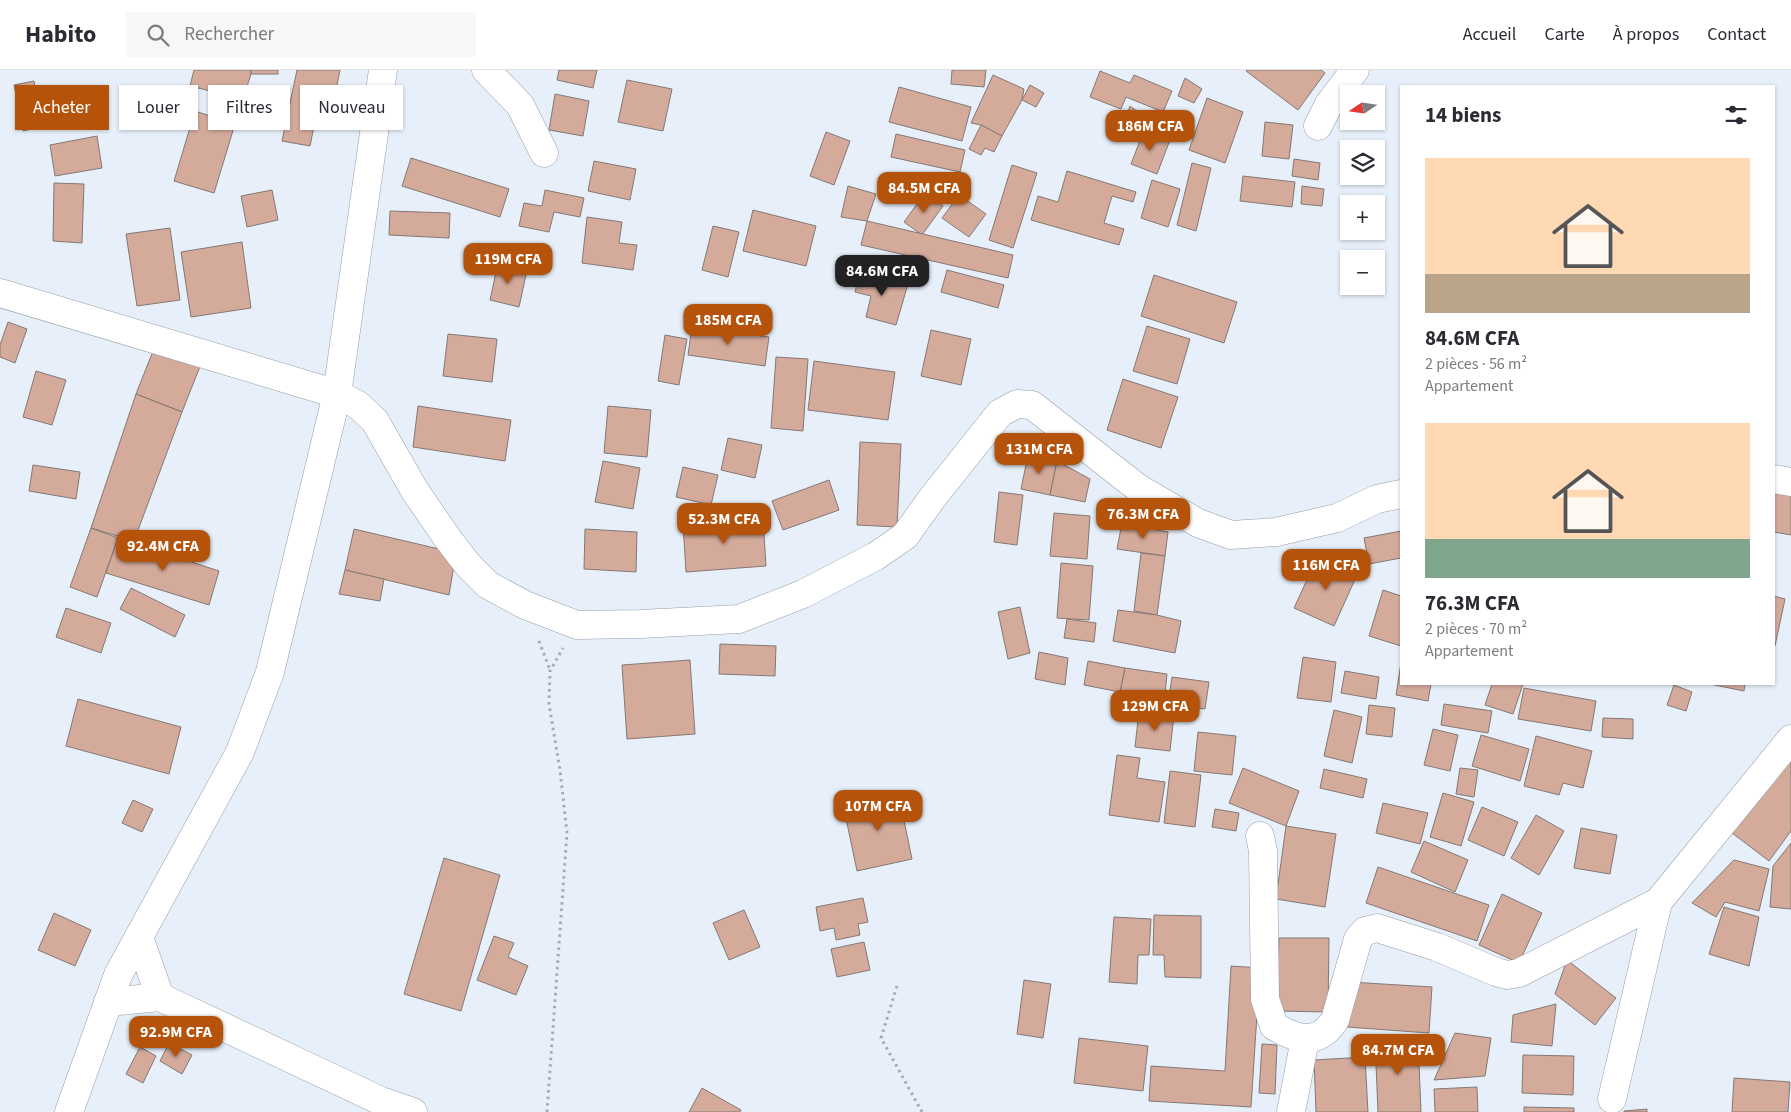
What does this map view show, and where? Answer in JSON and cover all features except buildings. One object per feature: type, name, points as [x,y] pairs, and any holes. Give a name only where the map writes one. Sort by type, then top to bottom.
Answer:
[{"type":"street","points":[[69,1112],[118,975],[240,752],[270,672],[337,394],[383,70]]},
{"type":"street","points":[[486,70],[520,104],[544,153]]},
{"type":"street","points":[[1318,126],[1330,104],[1355,70]]},
{"type":"street","points":[[0,293],[337,394],[358,405],[375,421],[415,491],[468,565],[488,585],[525,605],[577,625],[739,619],[803,594],[876,556],[905,536],[933,497],[1000,413],[1017,404],[1032,405],[1138,488],[1186,517],[1231,535],[1276,532],[1338,518],[1377,499],[1400,494]]},
{"type":"street","points":[[1775,479],[1791,482]]},
{"type":"street","points":[[1260,836],[1263,851],[1265,999],[1274,1026],[1289,1036],[1304,1039],[1319,1035],[1328,1030],[1335,1020],[1358,939],[1366,930],[1378,928],[1438,947],[1507,975],[1519,972],[1658,902],[1791,739]]},
{"type":"street","points":[[1612,1099],[1658,902]]},
{"type":"street","points":[[139,937],[160,997]]},
{"type":"street","points":[[108,1002],[160,997],[381,1102],[413,1112]]},
{"type":"street","points":[[1291,1112],[1304,1039]]},
{"type":"path","points":[[547,1112],[564,901],[567,833],[560,770],[549,704],[550,671],[577,625]]},
{"type":"path","points":[[897,986],[881,1038],[922,1112]]}]
